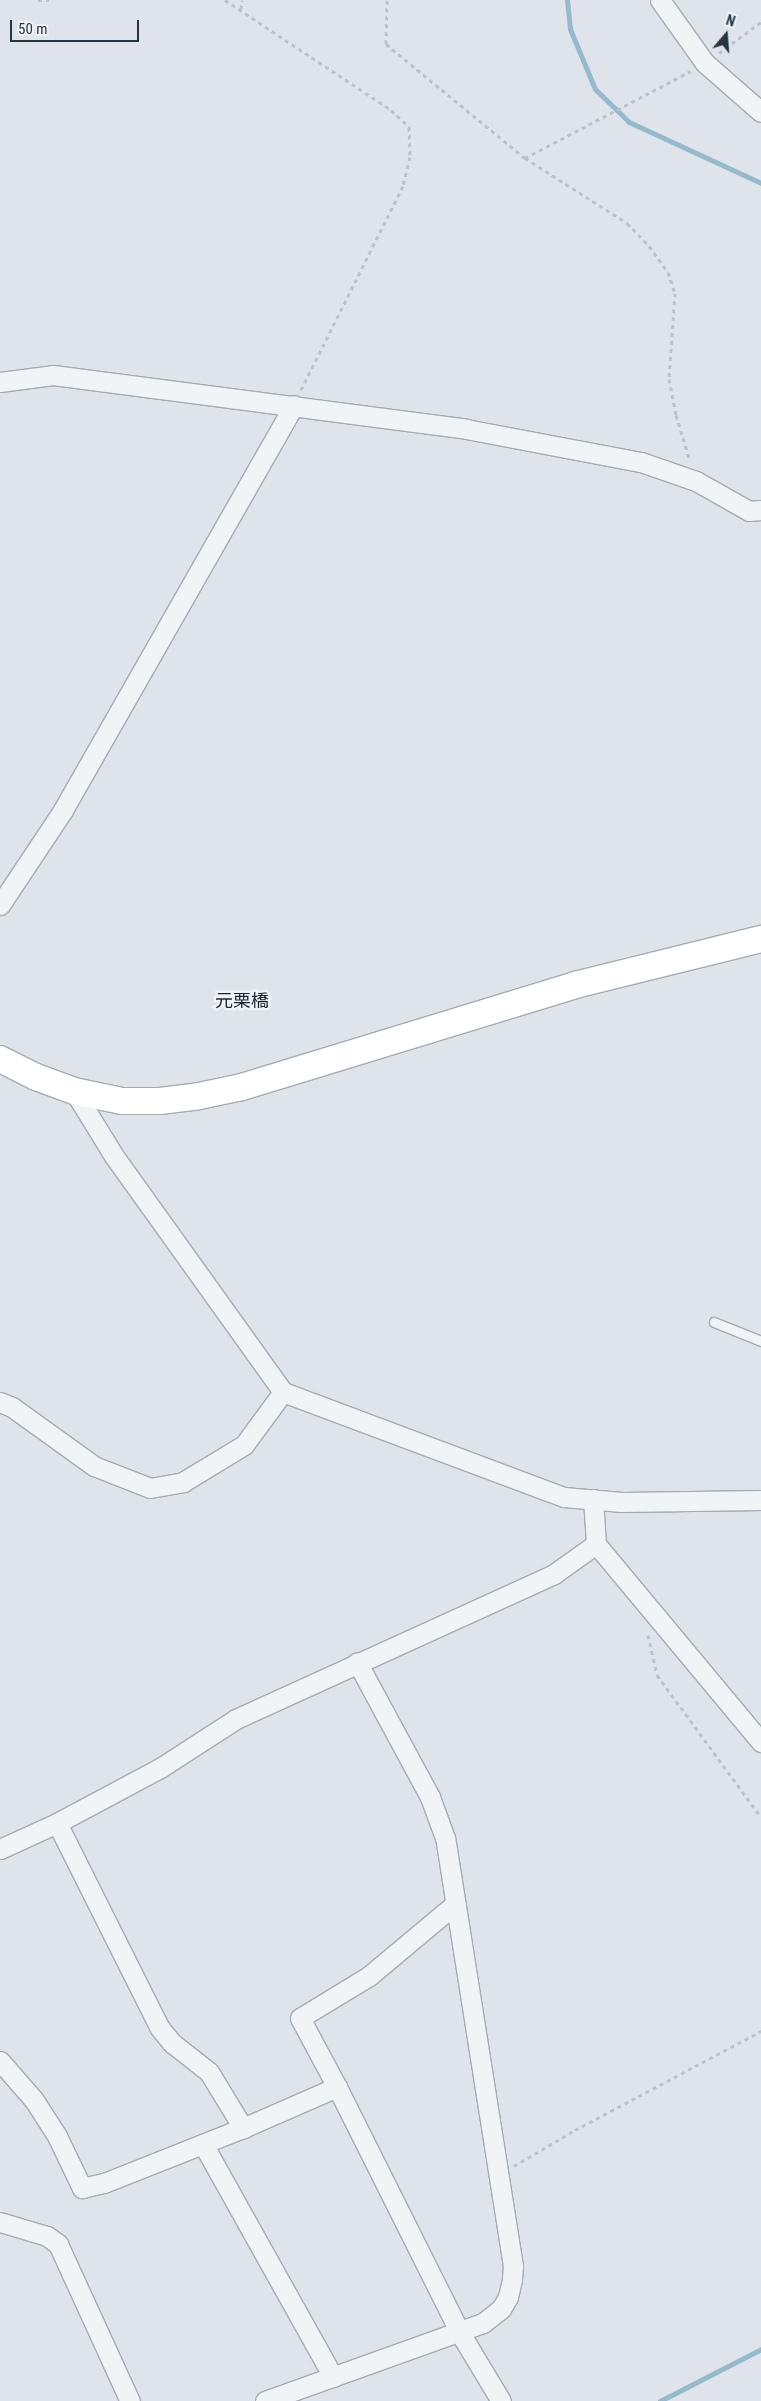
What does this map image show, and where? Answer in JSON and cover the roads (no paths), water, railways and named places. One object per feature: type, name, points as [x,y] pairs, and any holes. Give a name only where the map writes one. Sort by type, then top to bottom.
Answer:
[{"type":"street","points":[[660,0],[705,63],[761,112]]},
{"type":"street","points":[[0,382],[53,375],[466,429],[631,460],[696,481],[749,511],[761,510]]},
{"type":"street","points":[[0,905],[63,810],[294,405]]},
{"type":"street","points":[[0,1060],[36,1077],[74,1091],[122,1101],[160,1101],[242,1087],[575,985],[761,938]]},
{"type":"street","points":[[74,1091],[114,1156],[282,1392],[564,1497],[622,1502],[761,1500]]},
{"type":"street","points":[[0,1402],[12,1407],[94,1466],[150,1488],[183,1482],[244,1445],[282,1392]]},
{"type":"street","points":[[593,1499],[596,1544],[761,1742]]},
{"type":"street","points":[[0,1849],[56,1824],[160,1768],[236,1718],[554,1574],[596,1544]]},
{"type":"street","points":[[265,2401],[460,2333],[483,2323],[501,2309],[508,2297],[513,2266],[454,1906],[445,1838],[430,1797],[357,1662]]},
{"type":"street","points":[[56,1824],[159,2027],[172,2043],[209,2072],[243,2128]]},
{"type":"street","points":[[454,1906],[369,1976],[300,2018],[337,2087],[460,2333],[501,2401]]},
{"type":"street","points":[[0,2060],[34,2100],[57,2136],[82,2188],[104,2183],[203,2144],[337,2087]]},
{"type":"street","points":[[203,2144],[333,2377]]},
{"type":"street","points":[[0,2222],[47,2236],[58,2244],[130,2401]]},
{"type":"lane","points":[[714,1322],[761,1342]]},
{"type":"waterway","points":[[567,0],[570,29],[595,89],[629,122],[761,183]]},
{"type":"waterway","points":[[660,2401],[761,2349]]},
{"type":"district","name":"元栗橋","points":[[242,1001]]}]
